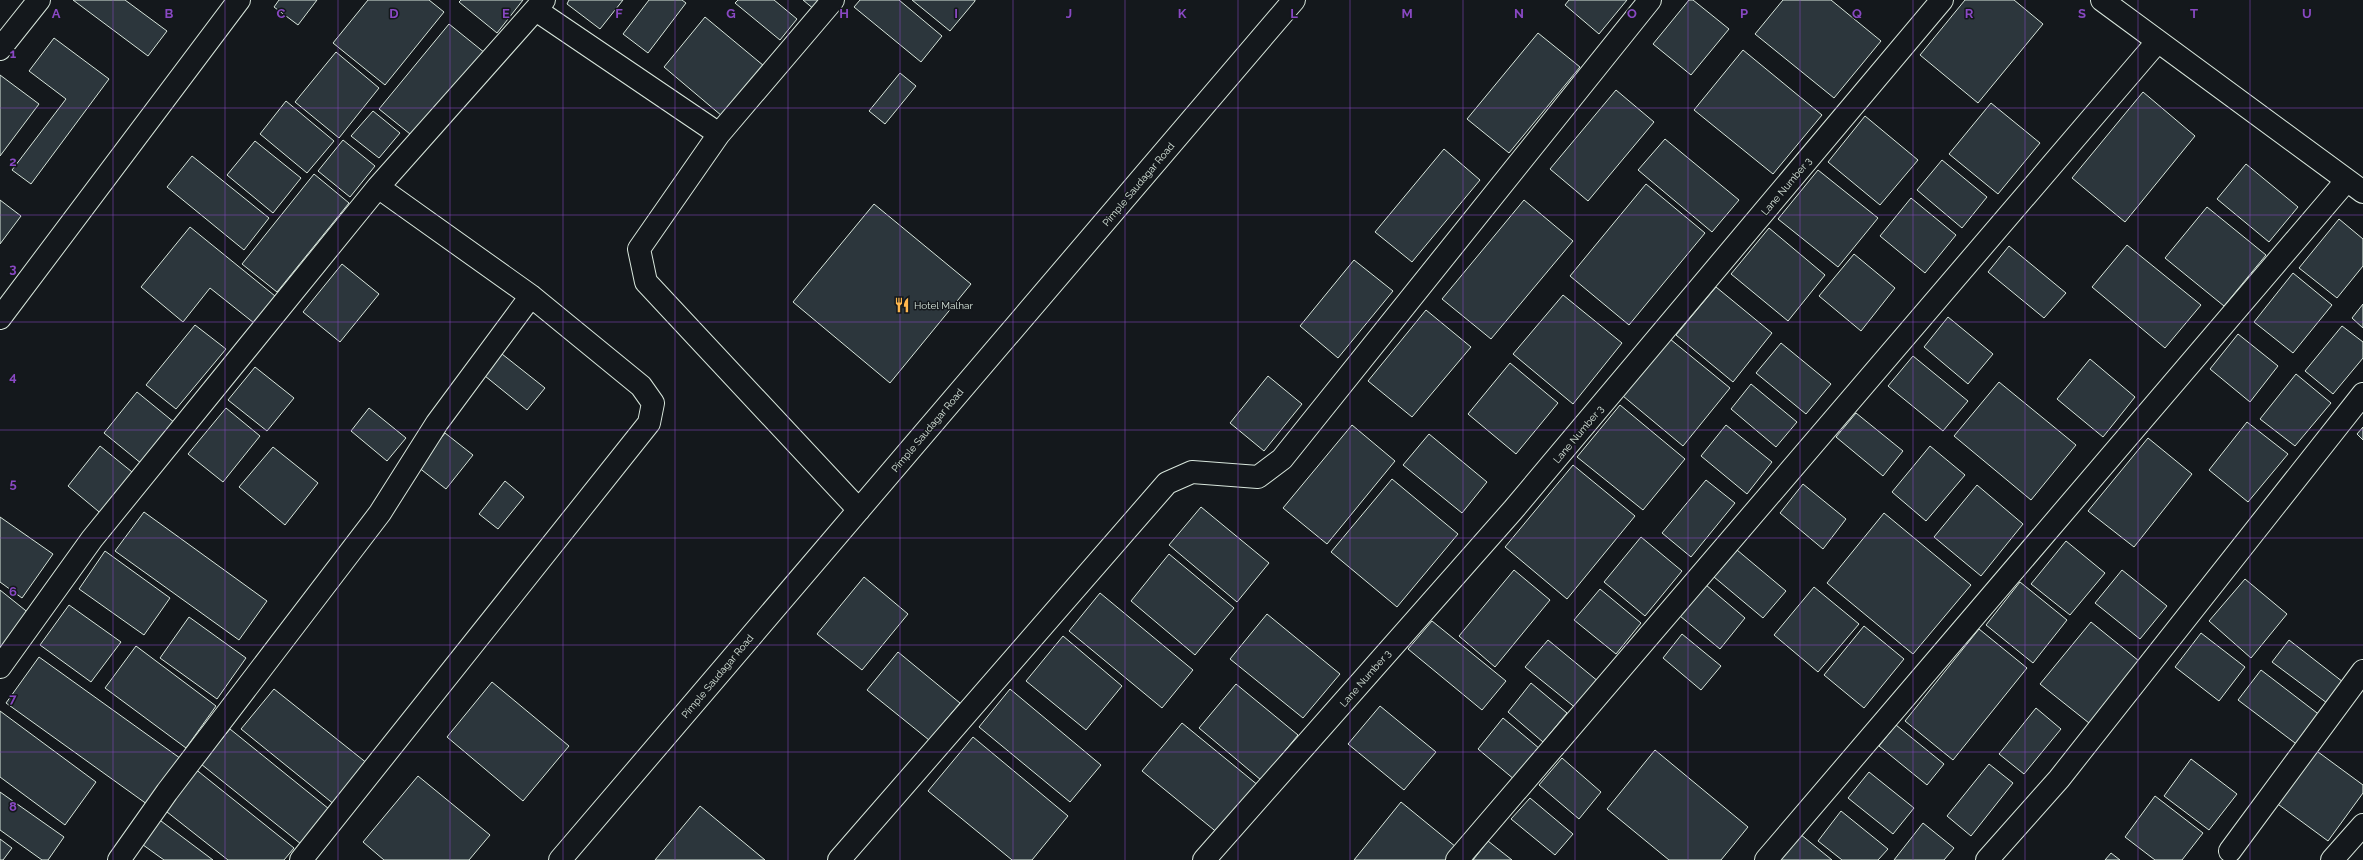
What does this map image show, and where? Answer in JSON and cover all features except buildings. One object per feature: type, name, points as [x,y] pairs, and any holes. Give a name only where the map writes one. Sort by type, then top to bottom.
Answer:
[{"type":"street","points":[[0,49],[39,0]]},
{"type":"street","points":[[0,318],[239,0]]},
{"type":"street","points":[[833,0],[719,134],[639,248],[646,282],[859,510]]},
{"type":"street","name":"Pimple Saudagar Road","points":[[560,860],[1294,0]]},
{"type":"street","points":[[839,860],[1167,483],[1192,472],[1258,477],[1282,459],[1650,0]]},
{"type":"street","name":"Lane Number 3","points":[[1204,860],[1513,510],[1942,0]]},
{"type":"street","points":[[1766,860],[2355,186],[2102,0]]},
{"type":"street","points":[[0,667],[92,539],[378,187],[540,5],[719,134]]},
{"type":"street","points":[[1457,860],[2158,41]]},
{"type":"street","points":[[301,860],[649,423],[653,403],[641,386],[531,296],[378,187]]},
{"type":"street","points":[[119,860],[167,792],[380,513],[437,423],[531,296]]},
{"type":"street","points":[[1987,860],[2059,778],[2363,394]]},
{"type":"street","points":[[2230,851],[2363,671]]},
{"type":"street","points":[[2332,860],[2363,826]]},
{"type":"place","name":"Hotel Malhar","points":[[902,305]]}]
